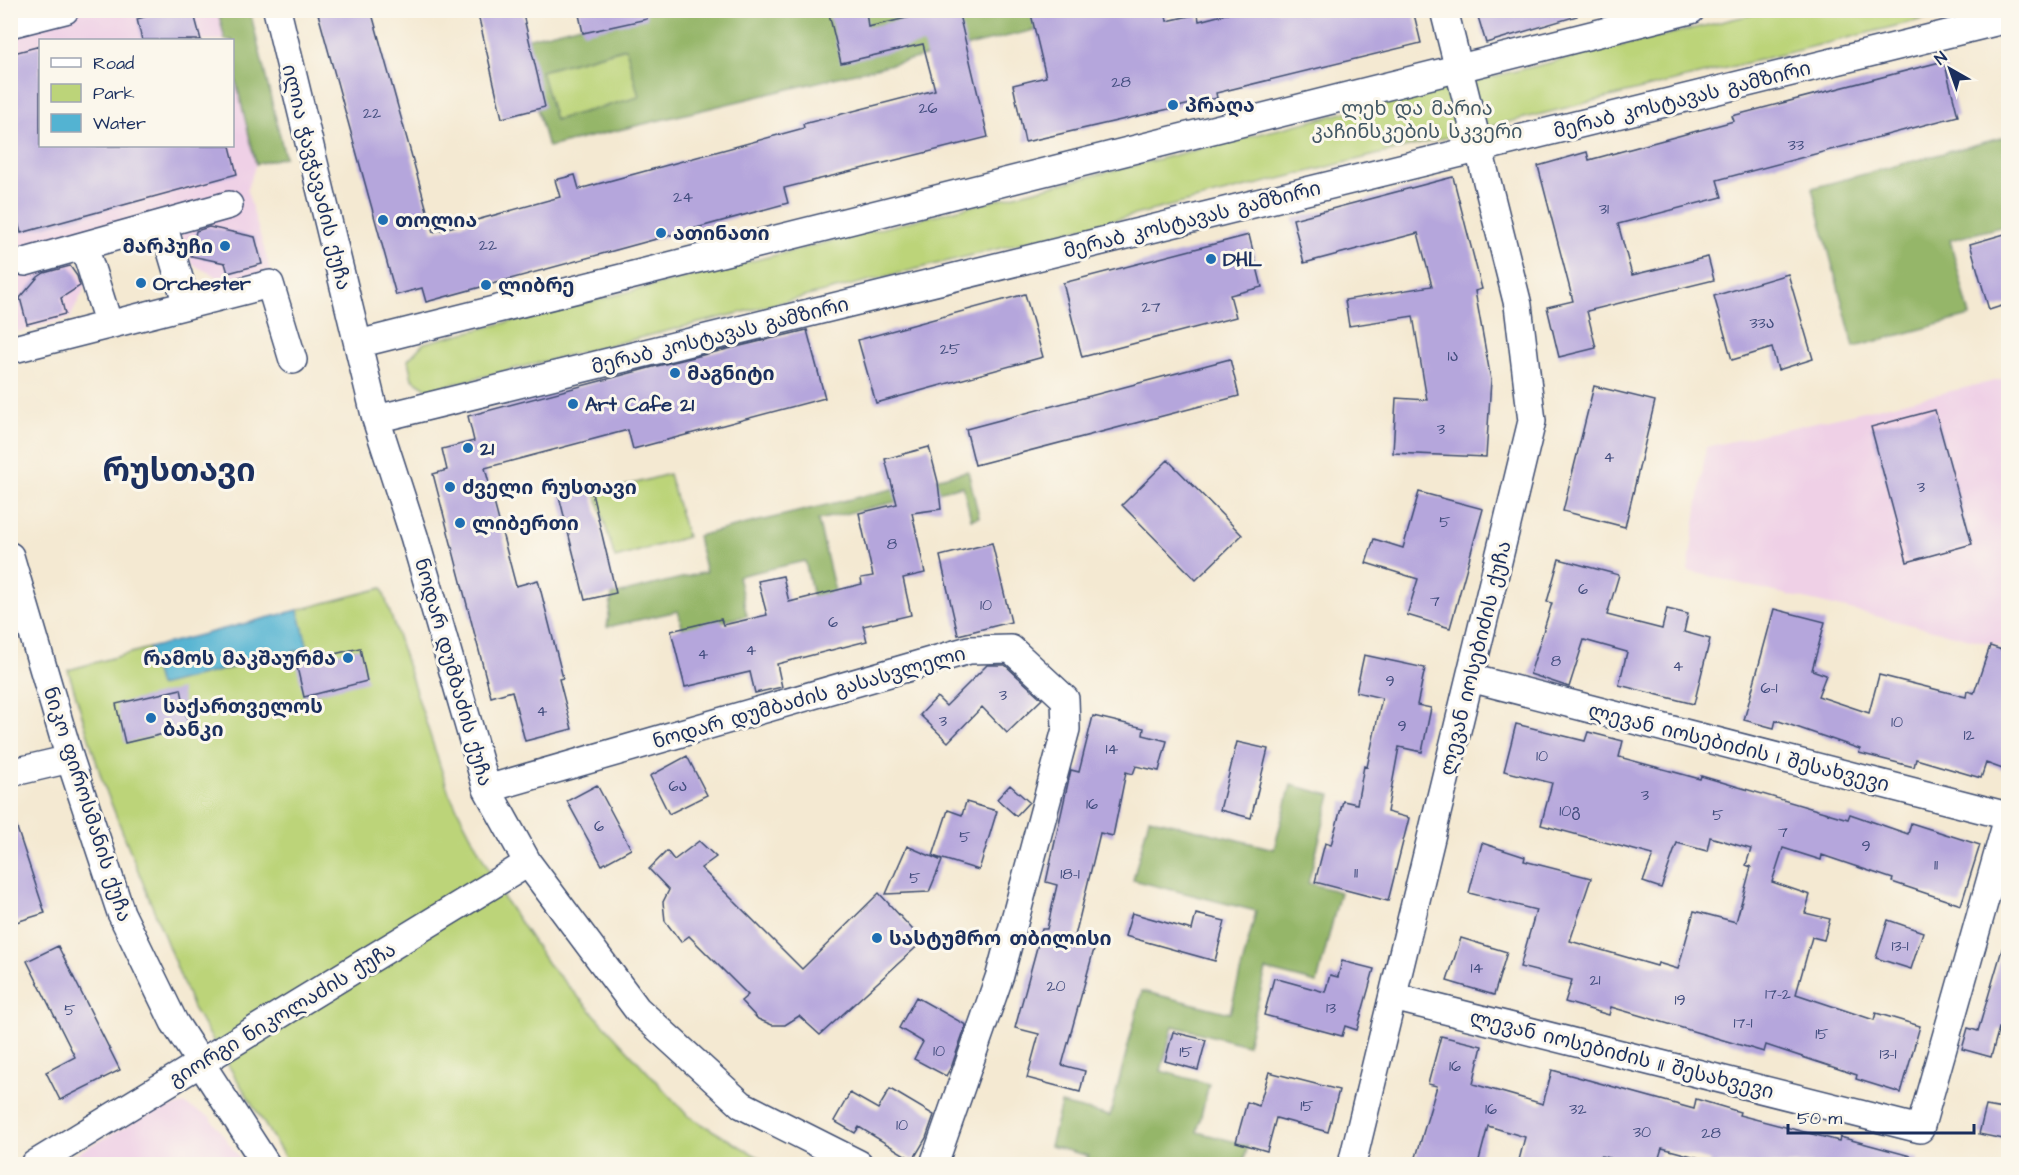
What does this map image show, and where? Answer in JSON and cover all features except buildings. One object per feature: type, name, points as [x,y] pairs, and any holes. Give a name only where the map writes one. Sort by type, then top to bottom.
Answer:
[{"type":"street","points":[[10,24],[65,10]]},
{"type":"street","name":"ილია ჭავჭავაძის ქუჩა","points":[[277,10],[376,419]]},
{"type":"street","name":"ლევან იოსებიძის ქუჩა","points":[[1352,1164],[1532,421],[1518,305],[1444,10]]},
{"type":"street","points":[[358,344],[1691,10]]},
{"type":"street","name":"მერაბ კოსტავას გამზირი","points":[[376,419],[2008,19]]},
{"type":"street","points":[[25,262],[229,205]]},
{"type":"street","points":[[163,224],[187,305]]},
{"type":"street","points":[[84,246],[109,325]]},
{"type":"street","points":[[10,351],[270,284],[293,360]]},
{"type":"street","name":"ნოდარ დუმბაძის ქუჩა","points":[[376,419],[414,536],[487,789],[528,863],[637,1009],[742,1105],[842,1161]]},
{"type":"street","name":"ნიკო ფიროსმანის ქუჩა","points":[[10,556],[69,759],[121,913],[174,1022],[266,1164]]},
{"type":"street","name":"ნოდარ დუმბაძის გასასვლელი","points":[[487,789],[969,650],[1011,649],[1065,699],[1066,729],[1000,975],[934,1164]]},
{"type":"street","name":"ლევან იოსებიძის I შესახვევი","points":[[1470,678],[2008,817],[1920,1129]]},
{"type":"street","points":[[10,773],[69,759]]},
{"type":"street","name":"გიორგი ნიკოლაძის ქუჩა","points":[[35,1164],[528,863]]},
{"type":"street","name":"ლევან იოსებიძის II შესახვევი","points":[[1393,997],[1920,1129]]},
{"type":"shaded area","points":[[11,11],[218,11],[225,39],[39,39],[39,147],[234,147],[234,73],[256,164],[247,190],[271,273],[225,281],[192,264],[175,220],[68,250],[86,285],[70,318],[11,334]]},
{"type":"shaded area","points":[[2008,378],[2008,648],[1688,571],[1706,447]]},
{"type":"shaded area","points":[[184,1104],[210,1117],[244,1164],[56,1164],[153,1112]]},
{"type":"green space","points":[[218,11],[250,11],[285,157],[256,164],[234,73],[234,39],[225,39]]},
{"type":"green space","points":[[637,11],[1113,11],[548,147],[518,41]],"holes":[[[626,48],[639,97],[555,120],[541,71]]]},
{"type":"green space","name":"ლეხ და მარია კაჩინსკების სკვერი","points":[[1767,11],[1956,11],[429,390],[412,379],[408,360],[424,343],[1415,95]]},
{"type":"green space","points":[[627,48],[640,97],[554,120],[541,71]]},
{"type":"green space","points":[[2008,136],[2008,225],[1950,240],[1970,316],[1854,347],[1812,188]]},
{"type":"green space","points":[[968,471],[979,517],[971,519],[963,486],[818,520],[838,604],[816,609],[805,561],[738,576],[747,616],[683,630],[678,611],[607,627],[612,595],[706,572],[697,536]]},
{"type":"green space","points":[[669,474],[687,537],[615,558],[596,494]]},
{"type":"green space","points":[[382,588],[449,793],[503,897],[548,964],[688,1116],[770,1164],[289,1164],[193,1008],[103,783],[68,670],[149,648],[159,686],[307,649],[298,610]]},
{"type":"green space","points":[[1291,785],[1331,795],[1308,883],[1340,892],[1317,983],[1266,970],[1247,1045],[1173,1026],[1161,1071],[1209,1084],[1197,1132],[1248,1145],[1243,1164],[1082,1164],[1089,1156],[1050,1146],[1061,1104],[1110,1116],[1142,991],[1230,1013],[1256,911],[1133,880],[1149,818],[1274,849]]},
{"type":"water","points":[[298,610],[308,648],[159,686],[149,648]]},
{"type":"place","name":"პრაღა","points":[[1173,105]]},
{"type":"place","name":"თოლია","points":[[383,220]]},
{"type":"place","name":"ათინათი","points":[[661,233]]},
{"type":"place","name":"მარპუჩი","points":[[225,246]]},
{"type":"place","name":"DHL","points":[[1211,259]]},
{"type":"place","name":"Orchester","points":[[141,283]]},
{"type":"place","name":"ლიბრე","points":[[486,285]]},
{"type":"place","name":"მაგნიტი","points":[[675,373]]},
{"type":"place","name":"Art Cafe 21","points":[[573,404]]},
{"type":"place","name":"21","points":[[468,448]]},
{"type":"place","name":"ძველი რუსთავი","points":[[450,487]]},
{"type":"place","name":"ლიბერთი","points":[[460,523]]},
{"type":"place","name":"რამოს მაკშაურმა","points":[[348,658]]},
{"type":"place","name":"საქართველოს ბანკი","points":[[151,718]]},
{"type":"place","name":"სასტუმრო თბილისი","points":[[877,938]]},
{"type":"district","name":"რუსთავი","points":[[179,470]]}]
